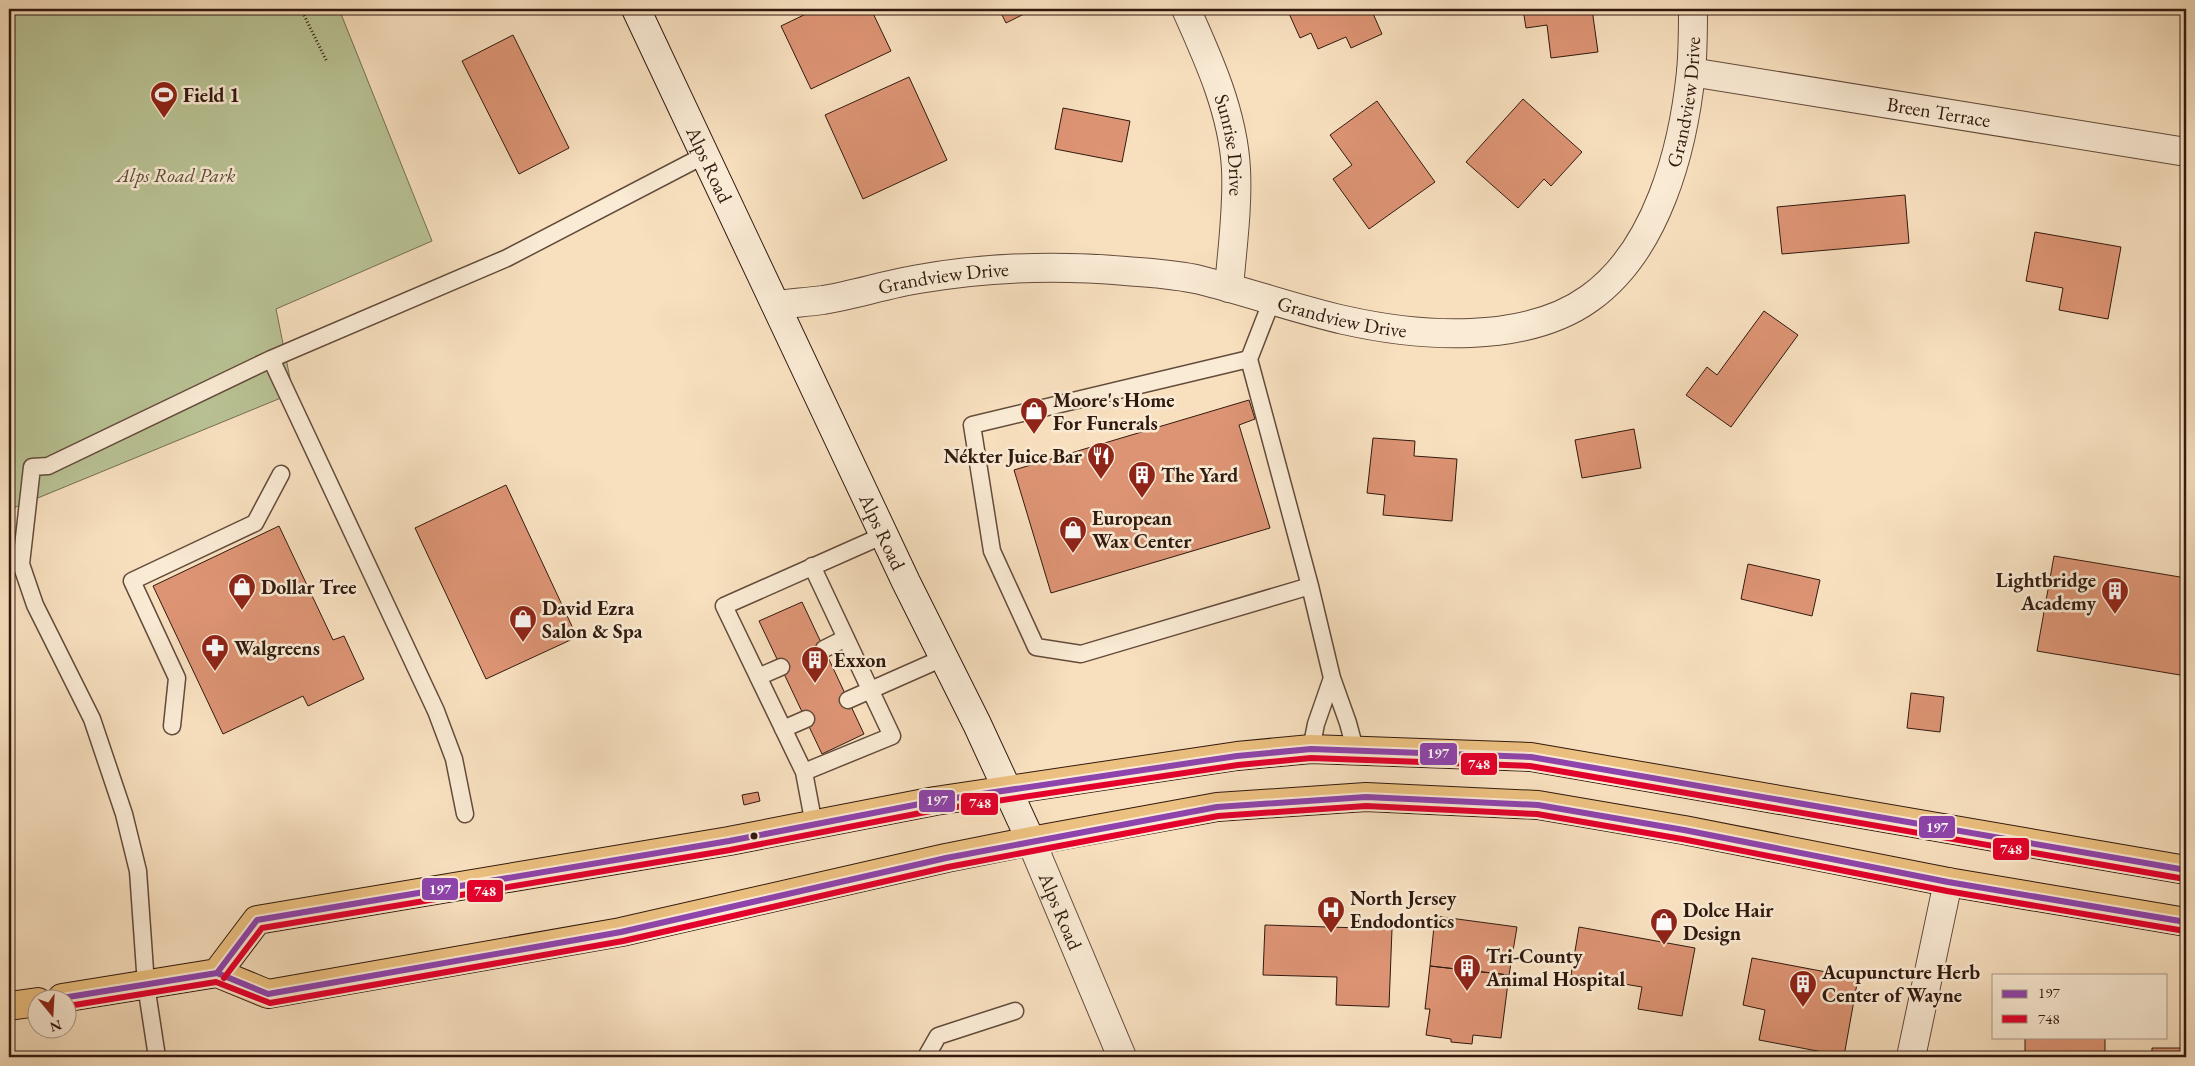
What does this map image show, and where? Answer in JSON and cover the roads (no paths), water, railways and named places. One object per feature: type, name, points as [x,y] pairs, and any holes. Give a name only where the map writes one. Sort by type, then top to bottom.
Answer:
[{"type":"main road","points":[[217,974],[257,920],[814,825],[935,800],[1009,791],[1237,756],[1311,748],[1531,758],[2186,870]]},
{"type":"main road","points":[[78,996],[217,974],[268,994],[620,932],[1031,841],[1217,808],[1366,797],[1538,805],[1684,830],[1948,882],[2186,922]]},
{"type":"main road","points":[[9,1006],[28,1003]]},
{"type":"street","name":"Alps Road","points":[[636,9],[884,535],[1009,791],[1122,1057]]},
{"type":"street","name":"Sunrise Drive","points":[[1186,9],[1214,73],[1230,128],[1236,169],[1229,288]]},
{"type":"street","name":"Grandview Drive","points":[[777,305],[824,300],[918,279],[1018,268],[1074,267],[1167,274],[1229,288],[1344,320],[1409,332],[1474,332],[1529,325],[1562,314],[1591,298],[1621,269],[1646,233],[1665,190],[1678,142],[1691,72],[1693,9]]},
{"type":"street","name":"Breen Terrace","points":[[1691,72],[2186,152]]},
{"type":"street","points":[[1911,1057],[1948,882]]},
{"type":"lane","points":[[156,1057],[146,985],[138,871],[124,814],[92,719],[35,605],[21,564],[32,467],[48,466],[272,359],[507,258],[705,155]]},
{"type":"lane","points":[[1272,300],[1249,358],[1310,586],[1332,678],[1355,749]]},
{"type":"lane","points":[[1249,358],[972,425],[992,551],[1036,647],[1081,654],[1310,586]]},
{"type":"lane","points":[[272,359],[436,711],[454,759],[465,814]]},
{"type":"lane","points":[[172,726],[177,678],[132,581],[255,523],[281,474]]},
{"type":"lane","points":[[814,825],[804,772],[724,606],[884,535]]},
{"type":"lane","points":[[804,772],[892,736],[812,566]]},
{"type":"lane","points":[[824,649],[846,638]]},
{"type":"lane","points":[[848,700],[943,658]]},
{"type":"lane","points":[[758,678],[782,668]]},
{"type":"lane","points":[[1311,748],[1316,724],[1332,678]]},
{"type":"lane","points":[[783,729],[806,719]]},
{"type":"lane","points":[[926,1057],[938,1036],[1015,1011]]},
{"type":"place","name":"Field 1","points":[[164,119]]},
{"type":"place","name":"Moore's Home For Funerals","points":[[1034,435]]},
{"type":"place","name":"Nékter Juice Bar","points":[[1101,480]]},
{"type":"place","name":"The Yard","points":[[1142,499]]},
{"type":"place","name":"European Wax Center","points":[[1073,554]]},
{"type":"place","name":"Dollar Tree","points":[[242,611]]},
{"type":"place","name":"Lightbridge Academy","points":[[2115,615]]},
{"type":"place","name":"David Ezra Salon & Spa","points":[[523,643]]},
{"type":"place","name":"Walgreens","points":[[215,672]]},
{"type":"place","name":"Exxon","points":[[815,684]]},
{"type":"place","name":"North Jersey Endodontics","points":[[1331,934]]},
{"type":"place","name":"Dolce Hair Design","points":[[1664,946]]},
{"type":"place","name":"Tri-County Animal Hospital","points":[[1467,992]]},
{"type":"place","name":"Acupuncture Herb Center of Wayne","points":[[1803,1008]]},
{"type":"park label","name":"Alps Road Park","points":[[176,175]]}]
